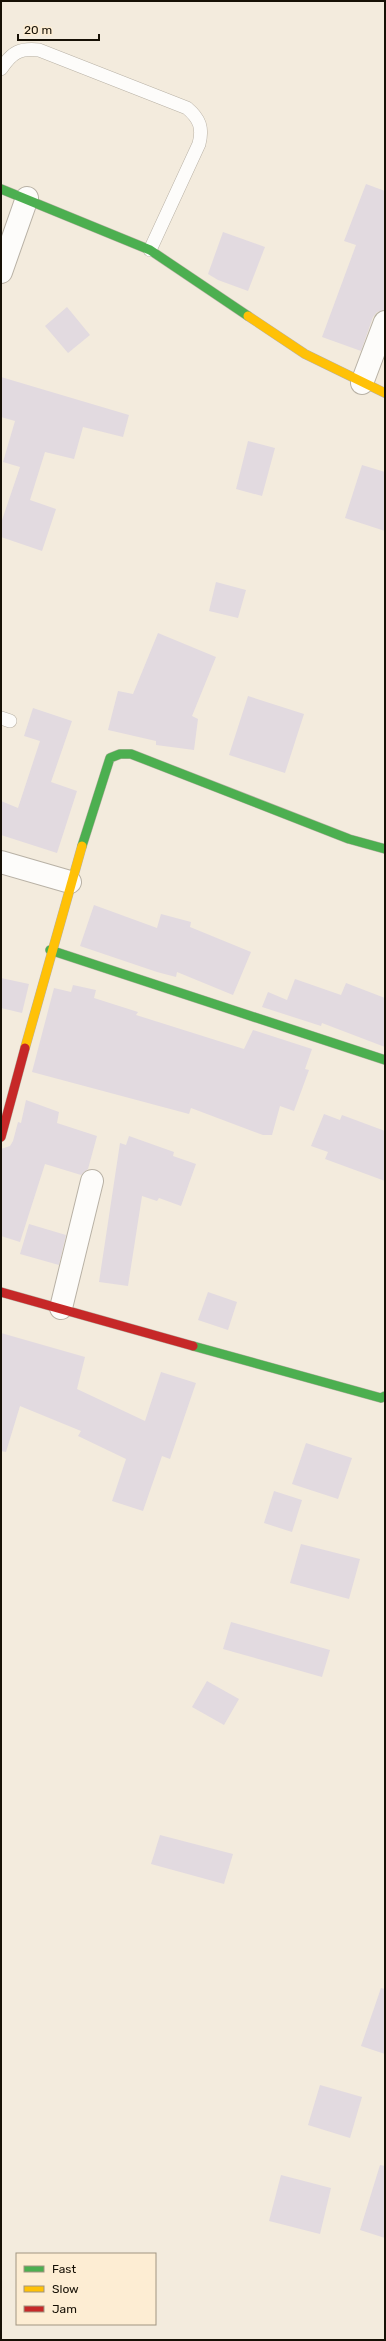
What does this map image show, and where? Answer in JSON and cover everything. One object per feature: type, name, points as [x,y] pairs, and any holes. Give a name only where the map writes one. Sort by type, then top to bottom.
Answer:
[{"type":"street","points":[[1,189],[27,198],[150,250],[305,354],[385,393]]},
{"type":"street","points":[[1,272],[27,198]]},
{"type":"street","points":[[362,383],[385,322]]},
{"type":"street","points":[[1,1137],[50,950],[110,758],[120,754],[131,754],[349,839],[385,849]]},
{"type":"street","points":[[1,862],[70,882]]},
{"type":"street","points":[[50,950],[385,1060]]},
{"type":"street","points":[[61,1308],[92,1181]]},
{"type":"street","points":[[1,1292],[381,1398],[385,1396]]},
{"type":"lane","points":[[1,68],[14,52],[21,49],[39,50],[187,108],[195,115],[202,132],[199,144],[150,250]]},
{"type":"building","points":[[366,184],[385,191],[385,310],[377,312],[373,317],[361,351],[322,337],[356,245],[344,241]]},
{"type":"building","points":[[223,232],[265,247],[248,291],[218,280],[208,274]]},
{"type":"building","points":[[67,307],[90,335],[68,353],[45,326]]},
{"type":"building","points":[[1,377],[129,415],[123,437],[83,427],[74,459],[45,452],[30,500],[56,509],[42,551],[1,537],[1,523],[20,467],[3,462],[15,421],[1,417]]},
{"type":"building","points":[[248,441],[275,448],[262,496],[236,489]]},
{"type":"building","points":[[362,465],[385,472],[385,531],[345,518]]},
{"type":"building","points":[[216,582],[246,590],[238,618],[209,611]]},
{"type":"building","points":[[158,633],[216,657],[192,716],[198,719],[194,750],[156,745],[156,741],[108,730],[118,691],[133,694]]},
{"type":"building","points":[[248,696],[304,714],[285,773],[229,755]]},
{"type":"building","points":[[33,708],[72,721],[51,782],[77,791],[57,853],[1,835],[1,801],[18,808],[40,741],[24,736]]},
{"type":"building","points":[[94,905],[157,928],[161,914],[191,922],[190,927],[251,952],[233,995],[177,972],[176,977],[157,972],[80,946]]},
{"type":"building","points":[[1,978],[29,984],[22,1013],[1,1008]]},
{"type":"building","points":[[295,979],[341,995],[346,983],[385,998],[385,1047],[322,1023],[321,1026],[262,1007],[268,992],[287,1000]]},
{"type":"building","points":[[73,985],[96,990],[94,998],[138,1012],[136,1015],[244,1049],[253,1030],[312,1049],[305,1069],[309,1070],[294,1111],[280,1106],[272,1135],[263,1135],[191,1108],[189,1114],[32,1072],[54,988],[71,992]]},
{"type":"building","points":[[26,1100],[59,1112],[57,1123],[97,1136],[88,1169],[81,1175],[45,1164],[20,1242],[1,1236],[1,1149],[10,1146],[13,1141],[18,1122],[21,1123]]},
{"type":"building","points":[[324,1114],[340,1120],[342,1115],[385,1131],[385,1181],[325,1159],[328,1152],[311,1146]]},
{"type":"building","points":[[129,1136],[174,1152],[173,1156],[196,1164],[181,1206],[159,1198],[157,1201],[142,1196],[128,1286],[99,1282],[120,1143],[126,1145]]},
{"type":"building","points":[[29,1224],[66,1235],[59,1265],[20,1254]]},
{"type":"building","points":[[208,1292],[237,1302],[228,1330],[198,1320]]},
{"type":"building","points":[[1,1333],[85,1357],[77,1389],[145,1421],[161,1372],[196,1383],[170,1459],[162,1456],[143,1511],[112,1501],[126,1459],[78,1436],[81,1431],[20,1406],[6,1452],[1,1451]]},
{"type":"building","points":[[306,1443],[352,1458],[338,1499],[292,1484]]},
{"type":"building","points":[[274,1491],[302,1500],[292,1532],[264,1523]]},
{"type":"building","points":[[301,1544],[360,1559],[349,1599],[290,1583]]},
{"type":"building","points":[[231,1622],[330,1650],[322,1677],[223,1649]]},
{"type":"building","points":[[207,1681],[239,1699],[224,1725],[192,1707]]},
{"type":"building","points":[[160,1835],[233,1854],[224,1884],[151,1864]]},
{"type":"building","points":[[381,1988],[385,1989],[385,2054],[361,2046]]},
{"type":"building","points":[[320,2085],[362,2097],[350,2138],[308,2125]]},
{"type":"building","points":[[380,2165],[385,2166],[385,2238],[360,2230]]},
{"type":"building","points":[[281,2175],[331,2188],[320,2234],[269,2221]]},
{"type":"traffic: fast","points":[[1,189],[150,250],[248,316]]},
{"type":"traffic: fast","points":[[82,846],[110,758],[120,754],[131,754],[349,839],[385,849]]},
{"type":"traffic: fast","points":[[50,950],[385,1060]]},
{"type":"traffic: fast","points":[[193,1346],[381,1398],[385,1396]]},
{"type":"traffic: slow","points":[[248,316],[305,354],[385,393]]},
{"type":"traffic: slow","points":[[25,1048],[82,846]]},
{"type":"traffic: jam","points":[[1,1137],[25,1048]]},
{"type":"traffic: jam","points":[[1,1292],[193,1346]]}]
